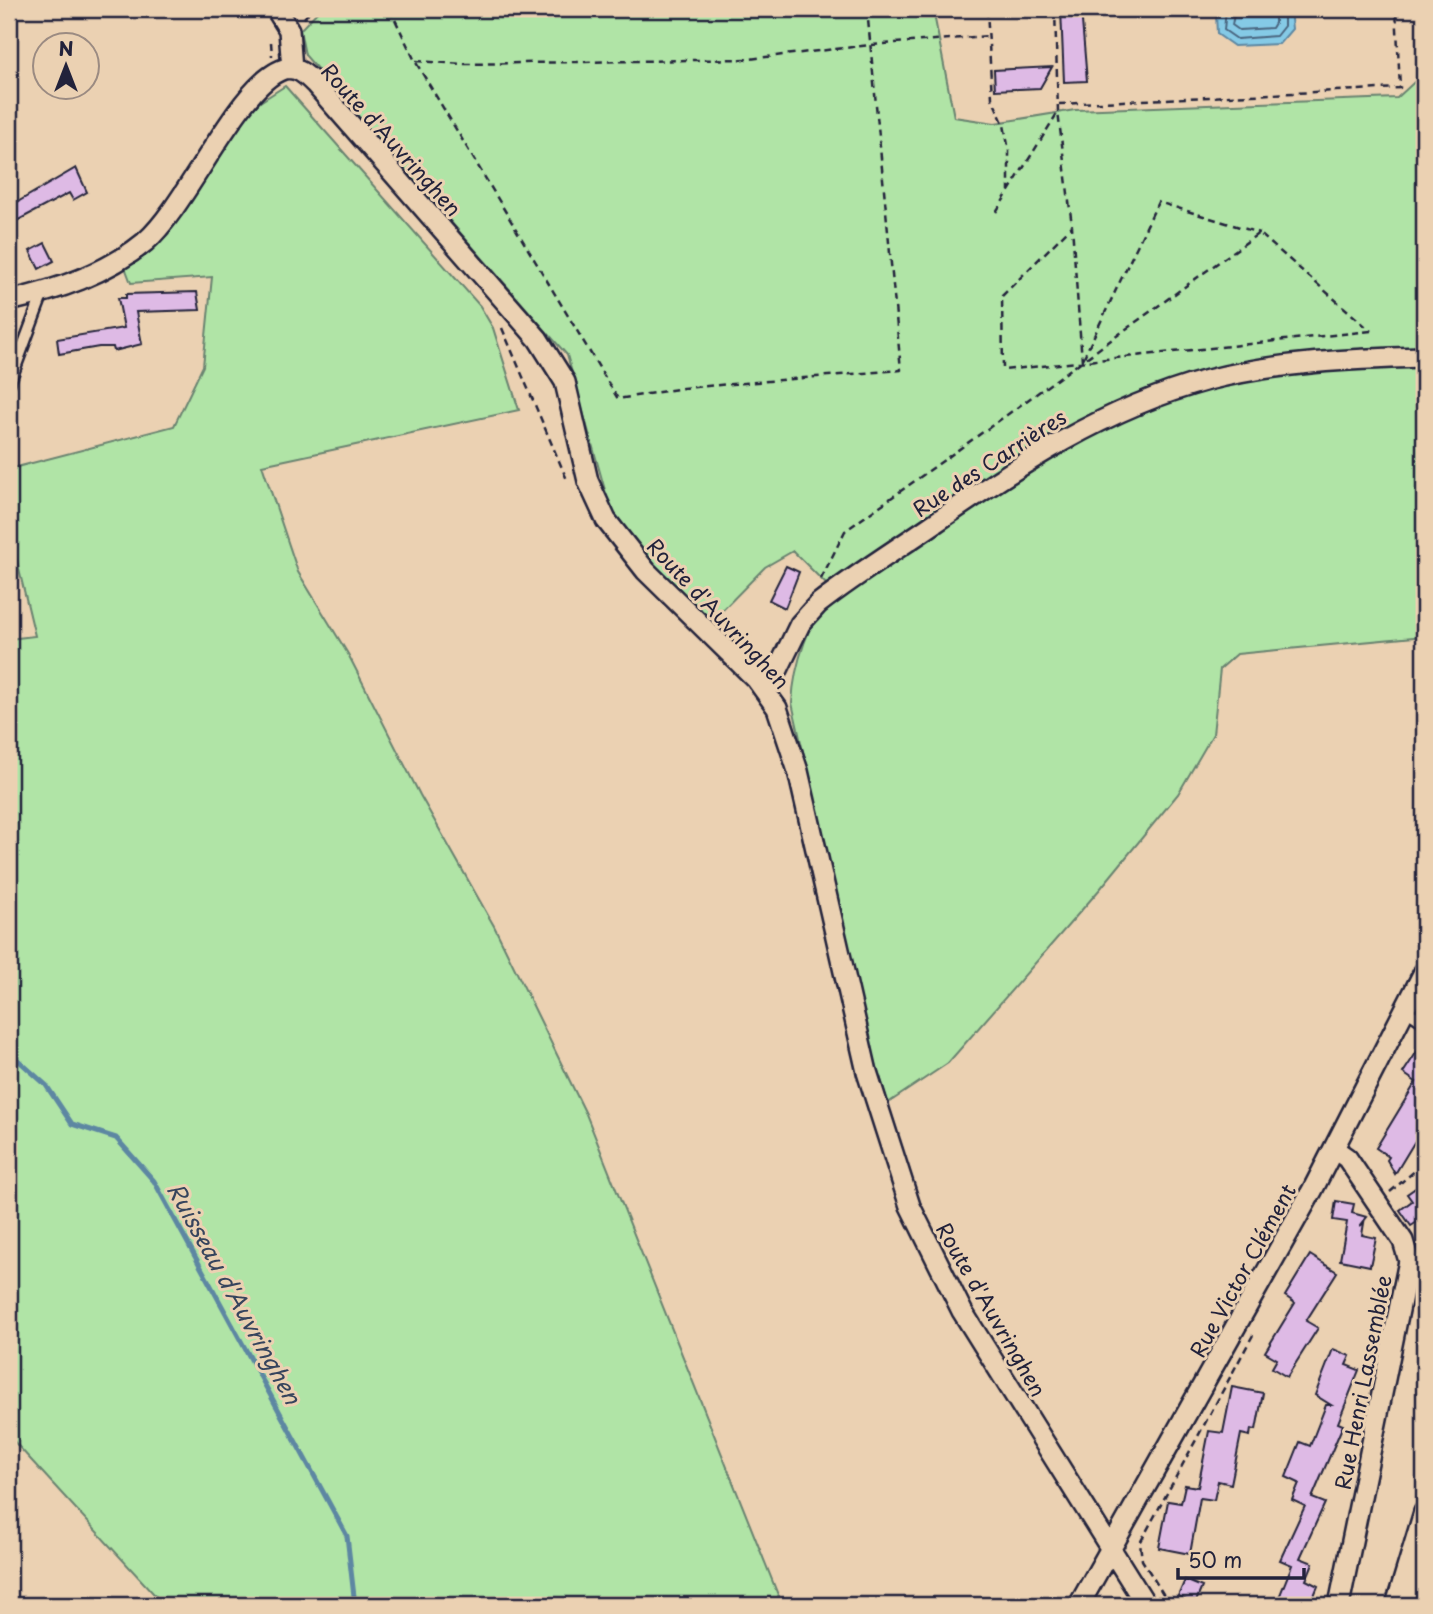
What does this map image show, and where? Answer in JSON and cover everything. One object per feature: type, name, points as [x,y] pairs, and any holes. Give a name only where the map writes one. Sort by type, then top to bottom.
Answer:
[{"type":"street","points":[[276,9],[289,30],[292,69]]},
{"type":"street","name":"Route d'Auvringhen","points":[[9,301],[43,293],[108,266],[152,236],[183,199],[240,109],[276,73],[292,69],[303,73],[316,85],[538,340],[565,382],[588,481],[606,520],[657,582],[768,692],[790,740],[867,1072],[910,1206],[962,1311],[1146,1605]]},
{"type":"street","name":"Rue des Carrières","points":[[768,692],[800,624],[818,604],[1019,464],[1071,435],[1142,402],[1228,376],[1317,362],[1424,358]]},
{"type":"street","name":"Rue Victor Clément","points":[[1079,1605],[1334,1149],[1424,972]]},
{"type":"street","name":"Rue Henri Lassemblée","points":[[1334,1149],[1347,1158],[1403,1241],[1408,1269],[1339,1605]]},
{"type":"street","points":[[1396,1605],[1424,1512]]},
{"type":"street","points":[[1412,1605],[1424,1566]]},
{"type":"lane","points":[[9,384],[43,293]]},
{"type":"lane","points":[[1404,1009],[1424,1022]]},
{"type":"path","points":[[390,9],[415,61],[618,399],[683,388],[901,370],[867,9]]},
{"type":"path","points":[[987,9],[992,98],[1004,125],[1009,150],[1009,191]]},
{"type":"path","points":[[1055,9],[1058,113],[1073,226],[1082,361]]},
{"type":"path","points":[[1059,104],[1400,88],[1396,9]]},
{"type":"path","points":[[415,61],[465,64],[748,59],[870,45],[988,36]]},
{"type":"path","points":[[996,212],[1058,113]]},
{"type":"path","points":[[1073,226],[1002,296],[1003,370],[1371,331],[1259,233],[1158,202],[1082,361]]},
{"type":"path","points":[[819,583],[845,531],[1259,233]]},
{"type":"path","points":[[498,321],[572,490]]},
{"type":"path","points":[[1376,1201],[1410,1178],[1424,1163]]},
{"type":"path","points":[[1170,1605],[1142,1560],[1140,1543],[1257,1329]]},
{"type":"green space","points":[[320,9],[933,9],[954,117],[995,123],[1075,110],[1397,98],[1424,73],[1424,636],[1237,654],[1220,669],[1213,734],[1178,794],[1100,889],[948,1063],[888,1103],[867,1034],[792,703],[796,672],[804,643],[830,588],[793,551],[765,567],[709,624],[638,546],[610,508],[567,355],[305,55],[300,30]]},
{"type":"green space","points":[[285,86],[480,306],[493,328],[519,410],[262,465],[298,572],[348,654],[420,795],[494,926],[586,1114],[782,1605],[164,1605],[9,1436],[9,639],[35,636],[9,528],[9,469],[174,426],[203,366],[212,277],[131,283],[125,267],[145,256],[168,234],[246,116],[260,102]]},
{"type":"water","points":[[1222,9],[1290,9],[1292,29],[1279,44],[1234,46],[1217,34],[1216,14]]},
{"type":"building","points":[[1061,9],[1081,9],[1087,81],[1064,82]]},
{"type":"building","points":[[1052,67],[1040,88],[995,90],[994,70]]},
{"type":"building","points":[[76,168],[87,192],[73,200],[69,193],[9,225],[9,207]]},
{"type":"building","points":[[45,243],[54,261],[39,269],[30,251]]},
{"type":"building","points":[[197,292],[200,310],[136,312],[142,344],[114,351],[113,347],[99,347],[59,354],[57,339],[124,328],[118,298],[126,298],[126,294]]},
{"type":"building","points":[[786,566],[799,572],[785,608],[769,600]]},
{"type":"building","points":[[1424,1041],[1424,1126],[1395,1174],[1387,1160],[1389,1157],[1376,1148],[1416,1082],[1403,1073]]},
{"type":"building","points":[[1424,1182],[1424,1222],[1422,1219],[1411,1226],[1400,1210],[1412,1201],[1407,1194]]},
{"type":"building","points":[[1336,1201],[1354,1204],[1352,1213],[1367,1217],[1360,1226],[1364,1223],[1362,1235],[1376,1238],[1370,1266],[1340,1260],[1347,1222],[1333,1220]]},
{"type":"building","points":[[1310,1255],[1337,1272],[1306,1321],[1318,1328],[1287,1377],[1272,1368],[1277,1359],[1265,1352],[1295,1303],[1285,1296]]},
{"type":"building","points":[[1333,1349],[1350,1356],[1346,1365],[1359,1370],[1338,1423],[1343,1425],[1312,1498],[1325,1503],[1300,1558],[1313,1563],[1306,1580],[1318,1586],[1311,1603],[1299,1598],[1296,1605],[1276,1605],[1292,1565],[1280,1560],[1305,1506],[1292,1500],[1299,1483],[1286,1477],[1300,1442],[1310,1446],[1326,1405],[1331,1405],[1315,1395]]},
{"type":"building","points":[[1232,1387],[1263,1393],[1256,1430],[1251,1429],[1250,1436],[1241,1434],[1231,1484],[1218,1481],[1214,1500],[1200,1498],[1190,1554],[1159,1548],[1168,1501],[1181,1503],[1185,1485],[1198,1487],[1209,1431],[1223,1433]]},
{"type":"building","points":[[1185,1580],[1202,1587],[1195,1604],[1178,1596]]},
{"type":"waterway","name":"Ruisseau d'Auvringhen","points":[[9,1052],[46,1085],[72,1124],[116,1138],[154,1181],[347,1536],[355,1605]]}]
